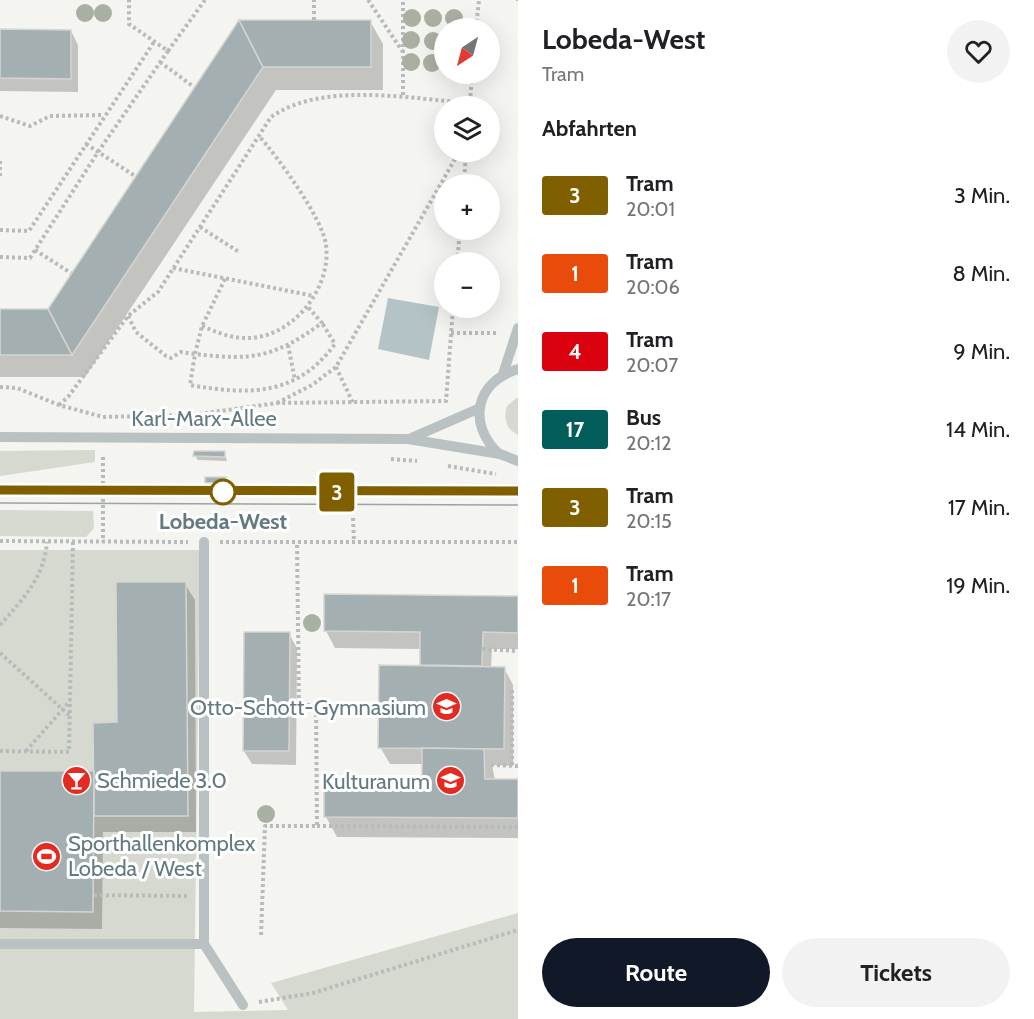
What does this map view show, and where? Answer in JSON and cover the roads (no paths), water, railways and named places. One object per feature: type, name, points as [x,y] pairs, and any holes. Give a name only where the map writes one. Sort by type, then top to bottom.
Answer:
[{"type":"street","points":[[503,374],[517,330]]},
{"type":"street","points":[[500,454],[483,434],[480,408],[488,389],[503,374],[518,369]]},
{"type":"street","name":"Karl-Marx-Allee","points":[[408,439],[480,408]]},
{"type":"street","name":"Karl-Marx-Allee","points":[[0,437],[408,439],[500,454],[518,461]]},
{"type":"street","points":[[204,542],[204,896],[198,943],[243,1005]]},
{"type":"street","points":[[0,944],[198,943]]},
{"type":"tram line","points":[[0,490],[518,491]]},
{"type":"tram line","name":"3","points":[[0,490],[103,492],[518,491]]},
{"type":"tram line","points":[[0,503],[518,505]]},
{"type":"place","name":"Lobeda-West","points":[[223,492]]},
{"type":"place","name":"Otto-Schott-Gymnasium","points":[[447,707]]},
{"type":"place","name":"Schmiede 3.0","points":[[76,780]]},
{"type":"place","name":"Kulturanum","points":[[451,781]]},
{"type":"place","name":"Sporthallenkomplex Lobeda / West","points":[[47,856]]}]
